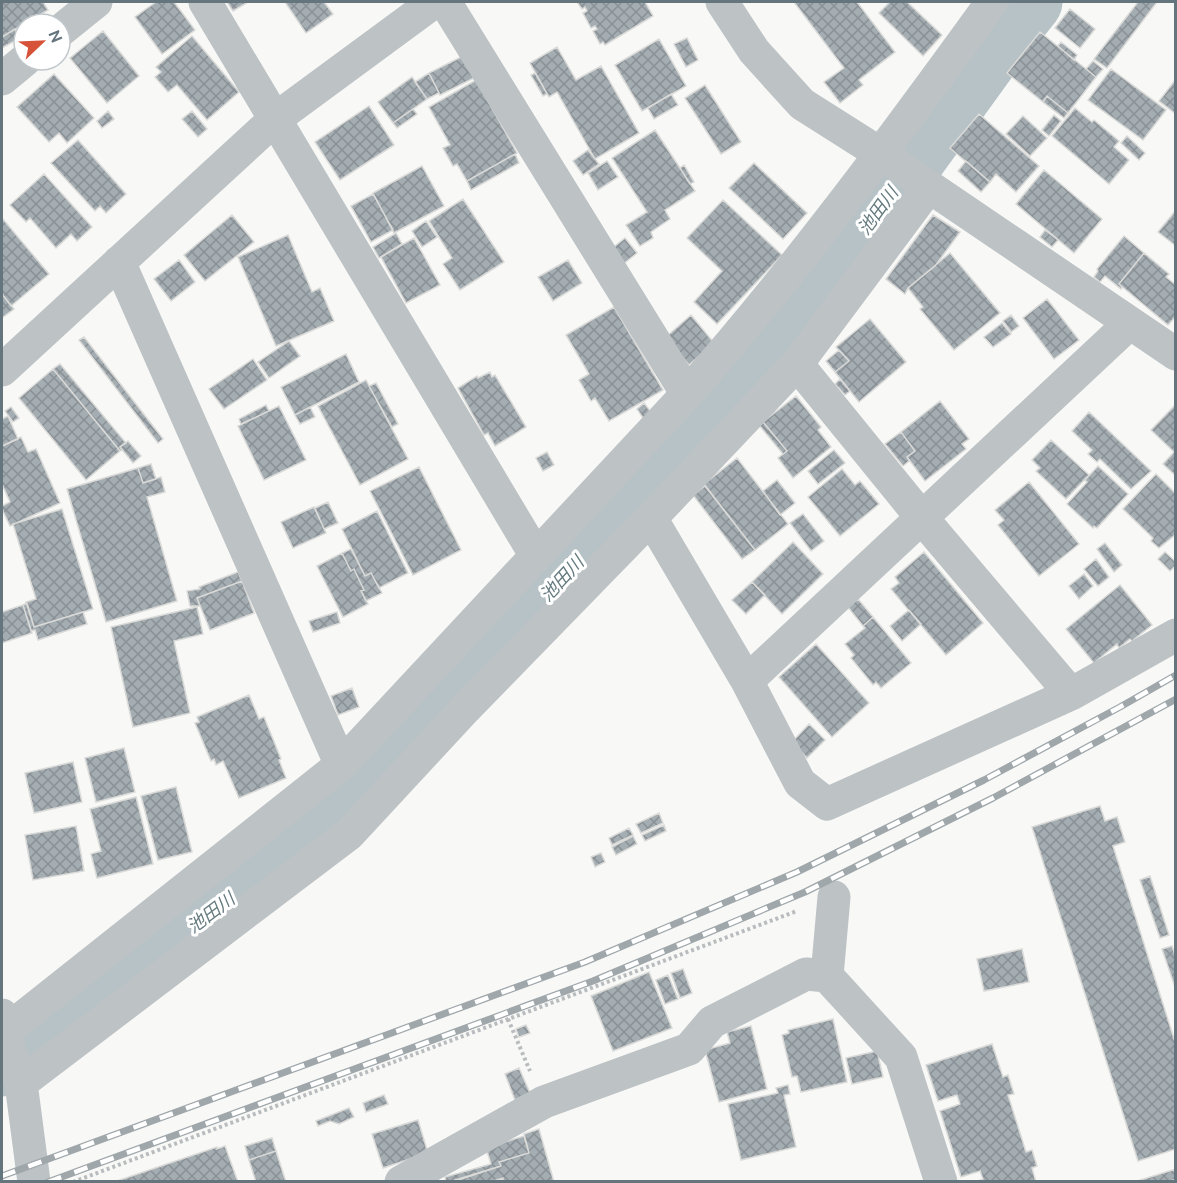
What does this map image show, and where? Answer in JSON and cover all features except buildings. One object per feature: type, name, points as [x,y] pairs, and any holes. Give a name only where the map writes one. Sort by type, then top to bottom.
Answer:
[{"type":"street","points":[[72,21],[96,2]]},
{"type":"street","points":[[204,2],[536,556]]},
{"type":"street","points":[[2,370],[275,119],[434,2]]},
{"type":"street","points":[[445,2],[687,394]]},
{"type":"street","points":[[722,2],[754,51],[801,104],[883,155],[1176,354]]},
{"type":"street","points":[[34,1182],[20,1082],[3,1029],[341,765],[687,394],[742,331],[883,155],[992,2]]},
{"type":"street","points":[[20,1082],[349,834],[463,711],[651,518],[796,364],[927,186]]},
{"type":"street","points":[[119,262],[341,765]]},
{"type":"street","points":[[747,681],[1130,323]]},
{"type":"street","points":[[796,364],[1071,694]]},
{"type":"street","points":[[651,518],[747,681],[800,783],[826,804],[1071,694],[1176,635]]},
{"type":"street","points":[[827,976],[834,897]]},
{"type":"street","points":[[402,1182],[544,1102],[689,1049],[712,1022],[806,974],[827,976],[902,1057],[941,1182]]},
{"type":"path","points":[[73,1182],[834,897]]},
{"type":"path","points":[[508,1019],[544,1102]]},
{"type":"waterway","name":"池田川","points":[[2,1065],[68,1020],[336,819],[660,474],[726,410],[783,340],[995,47],[1031,2]]},
{"type":"railway","points":[[2,1176],[585,962],[797,872],[984,780],[1176,675]]},
{"type":"railway","points":[[48,1182],[593,981],[805,892],[993,798],[1176,699]]}]
